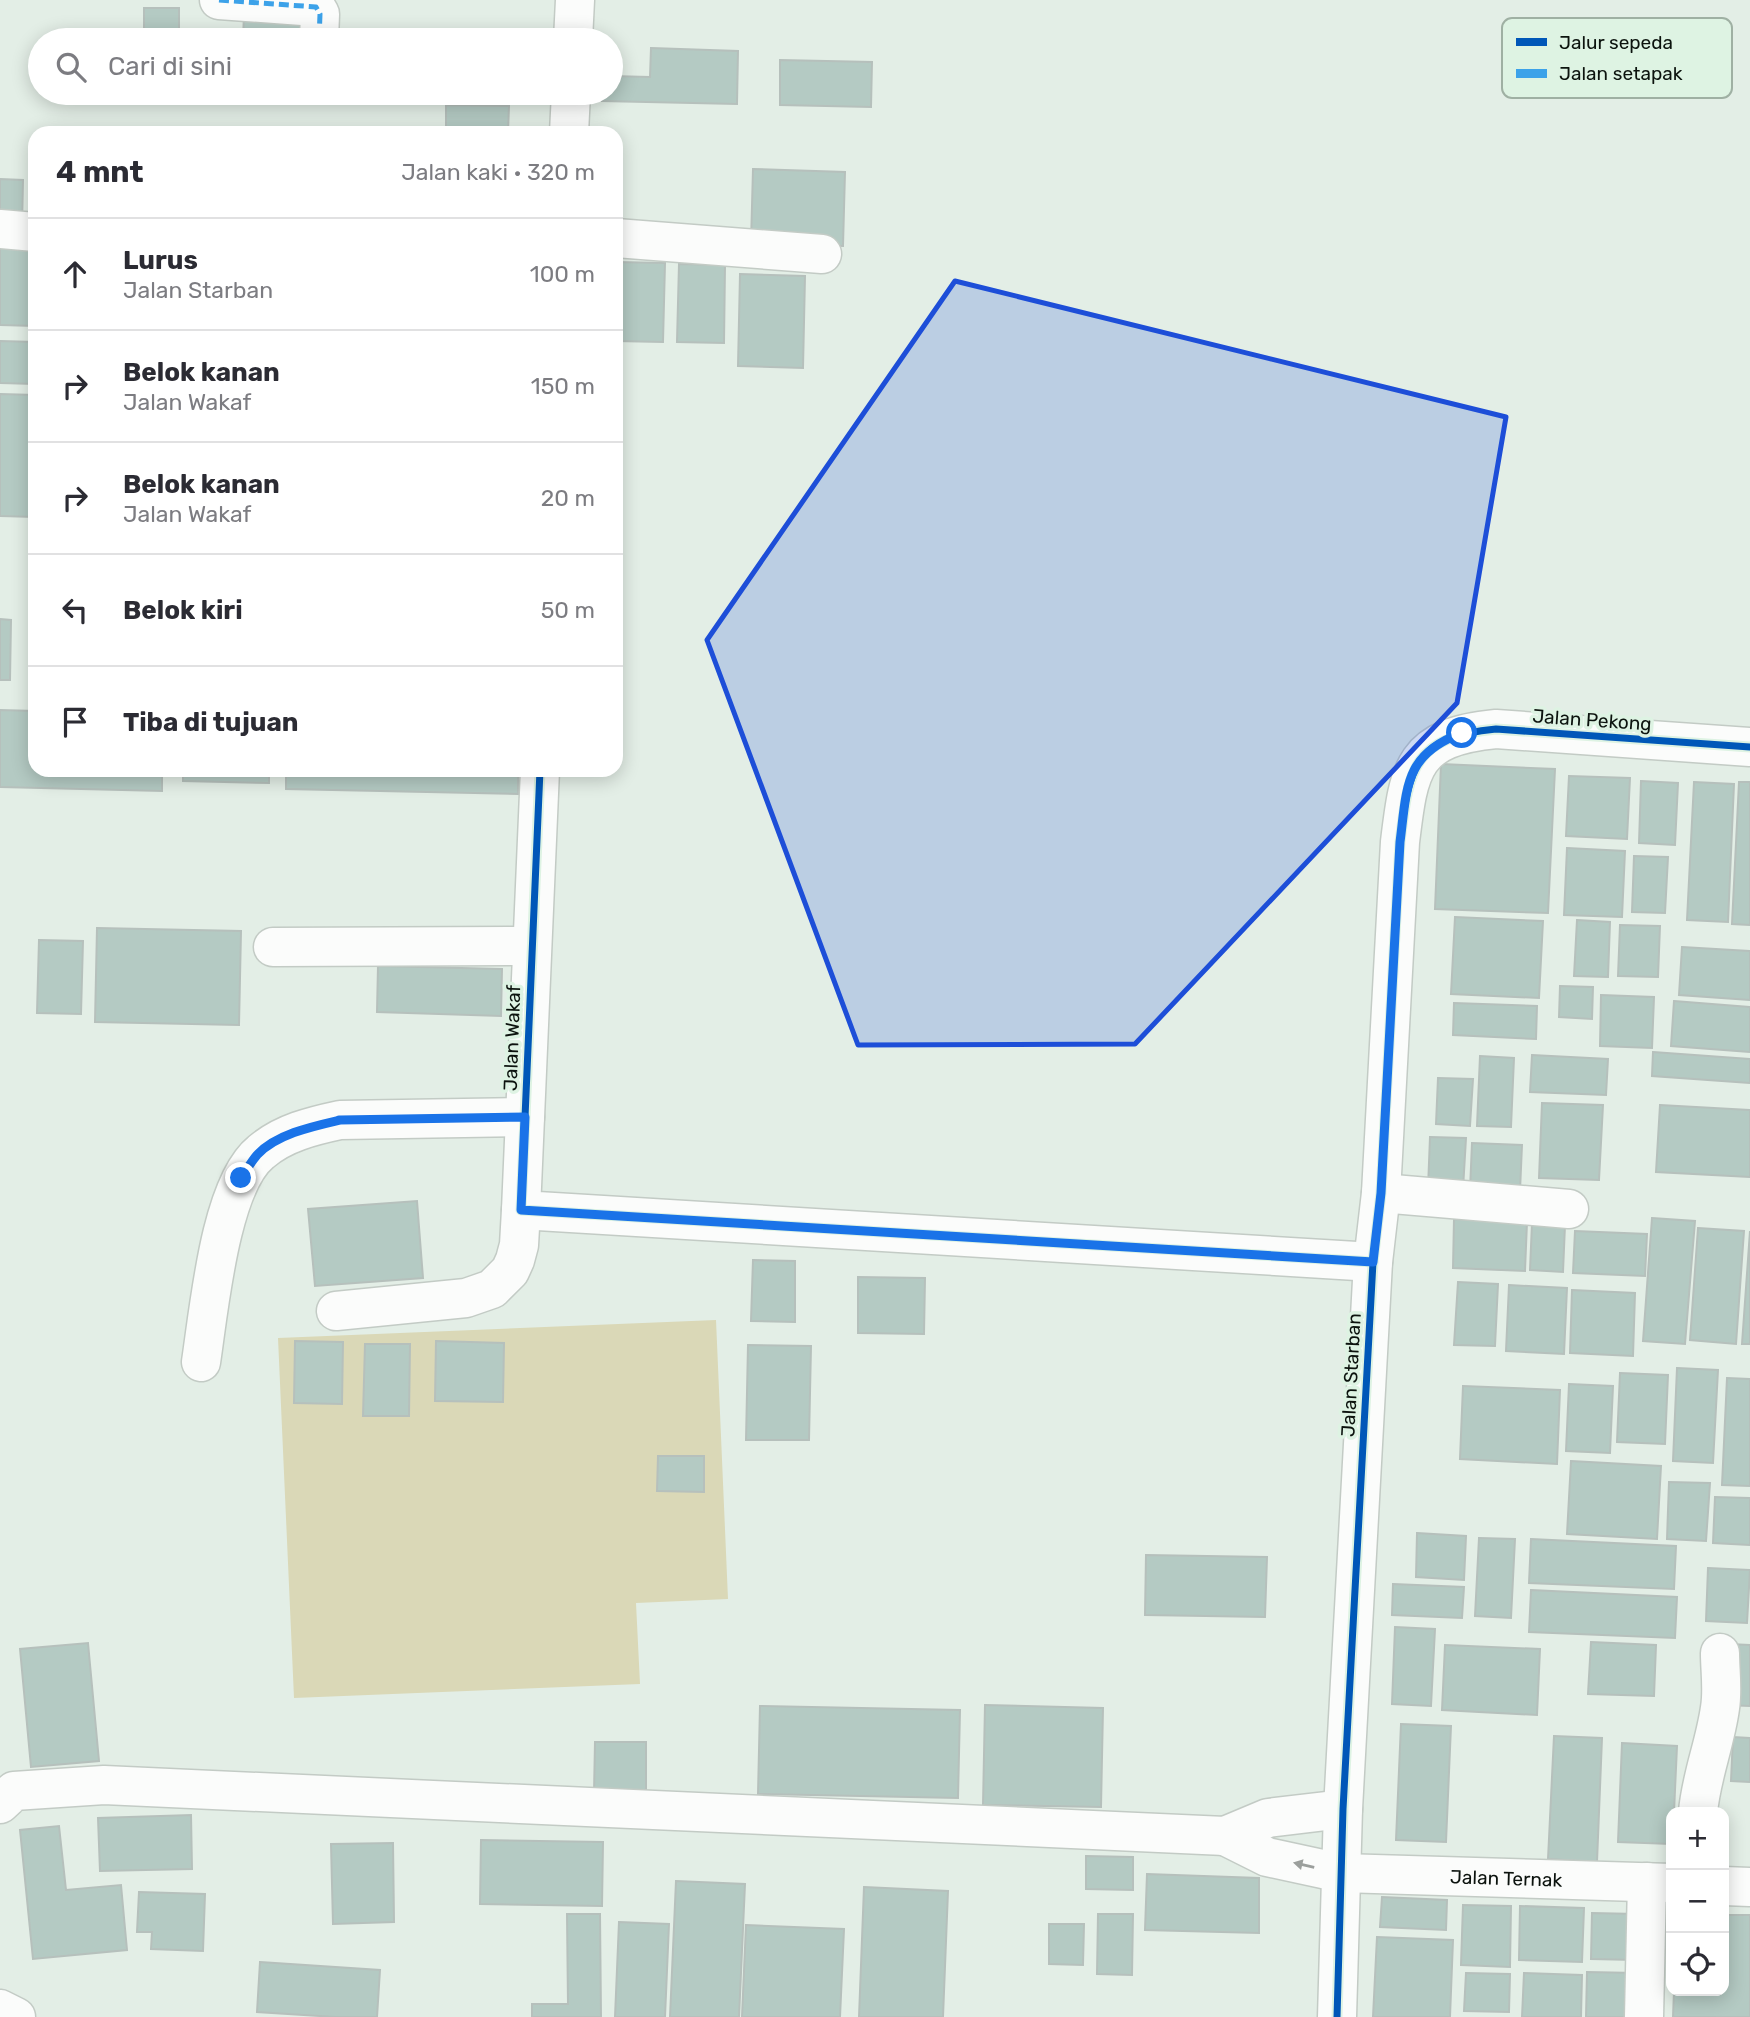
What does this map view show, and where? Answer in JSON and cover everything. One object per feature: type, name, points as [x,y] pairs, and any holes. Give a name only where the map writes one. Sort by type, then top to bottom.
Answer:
[{"type":"street","points":[[219,0],[316,7],[320,14],[319,28]]},
{"type":"street","points":[[574,28],[575,0]]},
{"type":"street","points":[[569,126],[570,105]]},
{"type":"street","points":[[0,229],[28,231]]},
{"type":"street","points":[[623,239],[822,254]]},
{"type":"street","name":"Jalan Pekong","points":[[1435,746],[1462,733],[1496,729],[1750,747]]},
{"type":"street","name":"Jalan Starban","points":[[1338,2017],[1343,1809],[1373,1262],[1381,1193],[1400,842],[1410,777],[1426,752],[1435,746]]},
{"type":"street","name":"Jalan Wakaf","points":[[336,1311],[466,1298],[492,1289],[510,1271],[515,1260],[519,1245],[521,1210],[540,777]]},
{"type":"street","points":[[273,947],[531,946]]},
{"type":"street","points":[[201,1362],[228,1209],[241,1178],[258,1153],[283,1137],[340,1120],[525,1117]]},
{"type":"street","points":[[1381,1193],[1569,1209]]},
{"type":"street","points":[[521,1210],[1373,1262]]},
{"type":"street","points":[[1699,1807],[1702,1780],[1721,1706],[1720,1653]]},
{"type":"street","points":[[0,1804],[14,1791],[104,1785],[1225,1836],[1268,1818],[1343,1809]]},
{"type":"street","name":"Jalan Ternak","points":[[1225,1836],[1267,1857],[1341,1873],[1659,1883]]},
{"type":"street","points":[[1644,2017],[1659,1883]]},
{"type":"street","points":[[1729,1886],[1750,1887]]},
{"type":"street","points":[[0,2009],[16,2017]]},
{"type":"highlighted area","points":[[955,281],[1506,417],[1457,703],[1135,1044],[858,1045],[707,640]]},
{"type":"shaded area","points":[[716,1320],[728,1599],[636,1603],[640,1684],[294,1698],[278,1338]]},
{"type":"building","points":[[144,8],[179,8],[179,28],[144,28]]},
{"type":"building","points":[[244,13],[312,16],[312,28],[243,28]]},
{"type":"building","points":[[651,48],[738,51],[737,104],[623,101],[623,76],[650,77]]},
{"type":"building","points":[[780,60],[872,62],[871,107],[780,105]]},
{"type":"building","points":[[446,105],[509,106],[508,126],[446,126]]},
{"type":"building","points":[[753,169],[845,172],[843,246],[751,243]]},
{"type":"building","points":[[0,179],[23,180],[22,227],[0,226]]},
{"type":"building","points":[[0,248],[28,249],[28,326],[0,325]]},
{"type":"building","points":[[623,262],[665,263],[663,342],[623,341]]},
{"type":"building","points":[[679,264],[725,265],[724,343],[677,342]]},
{"type":"building","points":[[740,274],[805,276],[803,368],[738,366]]},
{"type":"building","points":[[0,341],[28,342],[28,384],[0,383]]},
{"type":"building","points":[[0,394],[28,395],[28,517],[0,516]]},
{"type":"building","points":[[0,619],[11,620],[10,680],[0,680]]},
{"type":"building","points":[[0,710],[28,711],[28,777],[162,777],[162,791],[0,787]]},
{"type":"building","points":[[1441,764],[1555,769],[1548,913],[1435,909]]},
{"type":"building","points":[[1569,776],[1630,778],[1627,839],[1566,836]]},
{"type":"building","points":[[183,777],[269,777],[269,783],[183,781]]},
{"type":"building","points":[[286,777],[518,777],[518,794],[286,789]]},
{"type":"building","points":[[1641,781],[1678,783],[1675,845],[1639,843]]},
{"type":"building","points":[[1694,782],[1734,784],[1728,922],[1687,920]]},
{"type":"building","points":[[1739,782],[1750,782],[1750,925],[1732,924]]},
{"type":"building","points":[[1567,848],[1625,851],[1622,917],[1564,915]]},
{"type":"building","points":[[1634,856],[1668,857],[1665,913],[1632,912]]},
{"type":"building","points":[[1455,917],[1543,921],[1539,998],[1451,994]]},
{"type":"building","points":[[1577,920],[1610,922],[1608,977],[1574,976]]},
{"type":"building","points":[[1620,925],[1660,926],[1658,977],[1618,976]]},
{"type":"building","points":[[97,928],[241,931],[239,1025],[95,1022]]},
{"type":"building","points":[[39,940],[83,941],[81,1014],[37,1013]]},
{"type":"building","points":[[1682,947],[1750,951],[1750,1000],[1679,995]]},
{"type":"building","points":[[378,966],[502,969],[501,1016],[377,1012]]},
{"type":"building","points":[[1560,986],[1593,987],[1592,1019],[1559,1017]]},
{"type":"building","points":[[1601,995],[1654,997],[1652,1048],[1600,1046]]},
{"type":"building","points":[[1674,1001],[1750,1007],[1750,1052],[1671,1046]]},
{"type":"building","points":[[1454,1003],[1537,1006],[1536,1039],[1453,1035]]},
{"type":"building","points":[[1653,1052],[1750,1059],[1750,1083],[1652,1076]]},
{"type":"building","points":[[1532,1055],[1608,1059],[1606,1095],[1530,1092]]},
{"type":"building","points":[[1480,1056],[1514,1058],[1511,1127],[1477,1126]]},
{"type":"building","points":[[1438,1078],[1473,1079],[1470,1126],[1436,1124]]},
{"type":"building","points":[[1542,1103],[1603,1105],[1599,1180],[1539,1178]]},
{"type":"building","points":[[1660,1105],[1750,1110],[1750,1177],[1656,1172]]},
{"type":"building","points":[[1430,1137],[1466,1138],[1463,1189],[1428,1188]]},
{"type":"building","points":[[1472,1143],[1522,1145],[1520,1191],[1470,1190]]},
{"type":"building","points":[[417,1201],[423,1278],[315,1286],[308,1209]]},
{"type":"building","points":[[1652,1218],[1695,1221],[1685,1344],[1643,1341]]},
{"type":"building","points":[[1454,1219],[1527,1222],[1525,1271],[1453,1268]]},
{"type":"building","points":[[1532,1223],[1565,1225],[1563,1272],[1530,1270]]},
{"type":"building","points":[[1698,1228],[1744,1231],[1736,1344],[1690,1340]]},
{"type":"building","points":[[1575,1231],[1647,1234],[1645,1276],[1573,1273]]},
{"type":"building","points":[[1750,1231],[1750,1344],[1742,1344]]},
{"type":"building","points":[[753,1260],[795,1261],[795,1322],[751,1321]]},
{"type":"building","points":[[858,1277],[925,1278],[924,1334],[858,1333]]},
{"type":"building","points":[[1458,1282],[1498,1284],[1495,1346],[1454,1345]]},
{"type":"building","points":[[1509,1285],[1567,1288],[1564,1354],[1506,1351]]},
{"type":"building","points":[[1572,1290],[1635,1293],[1633,1356],[1570,1353]]},
{"type":"building","points":[[295,1341],[343,1342],[342,1404],[294,1403]]},
{"type":"building","points":[[436,1341],[504,1343],[503,1402],[435,1401]]},
{"type":"building","points":[[365,1344],[410,1344],[409,1416],[363,1416]]},
{"type":"building","points":[[748,1345],[811,1346],[809,1440],[746,1440]]},
{"type":"building","points":[[1677,1368],[1718,1370],[1713,1463],[1673,1461]]},
{"type":"building","points":[[1620,1373],[1668,1375],[1665,1444],[1617,1442]]},
{"type":"building","points":[[1727,1378],[1750,1379],[1750,1486],[1722,1485]]},
{"type":"building","points":[[1569,1384],[1613,1386],[1610,1453],[1566,1451]]},
{"type":"building","points":[[1463,1386],[1560,1390],[1557,1464],[1460,1459]]},
{"type":"building","points":[[658,1456],[704,1456],[704,1492],[657,1491]]},
{"type":"building","points":[[1571,1461],[1661,1466],[1657,1539],[1567,1534]]},
{"type":"building","points":[[1669,1482],[1710,1483],[1706,1541],[1667,1539]]},
{"type":"building","points":[[1715,1497],[1750,1498],[1750,1545],[1713,1543]]},
{"type":"building","points":[[1417,1533],[1466,1536],[1464,1580],[1416,1577]]},
{"type":"building","points":[[1479,1538],[1515,1539],[1511,1618],[1475,1616]]},
{"type":"building","points":[[1531,1539],[1676,1546],[1674,1589],[1529,1583]]},
{"type":"building","points":[[1146,1555],[1267,1557],[1265,1617],[1145,1615]]},
{"type":"building","points":[[1708,1568],[1750,1570],[1747,1623],[1706,1621]]},
{"type":"building","points":[[1393,1584],[1464,1587],[1462,1618],[1392,1615]]},
{"type":"building","points":[[1531,1590],[1677,1597],[1675,1638],[1529,1632]]},
{"type":"building","points":[[1395,1627],[1435,1629],[1431,1706],[1392,1704]]},
{"type":"building","points":[[1591,1642],[1656,1645],[1654,1696],[1588,1694]]},
{"type":"building","points":[[88,1643],[99,1761],[31,1767],[20,1649]]},
{"type":"building","points":[[1729,1644],[1750,1645],[1750,1706],[1726,1705]]},
{"type":"building","points":[[1445,1645],[1540,1649],[1537,1715],[1442,1710]]},
{"type":"building","points":[[985,1705],[1103,1708],[1101,1807],[983,1805]]},
{"type":"building","points":[[760,1706],[960,1710],[958,1798],[758,1794]]},
{"type":"building","points":[[1401,1724],[1451,1726],[1446,1842],[1396,1840]]},
{"type":"building","points":[[1554,1736],[1602,1738],[1597,1862],[1548,1859]]},
{"type":"building","points":[[1733,1737],[1750,1738],[1750,1782],[1731,1781]]},
{"type":"building","points":[[595,1742],[646,1742],[646,1795],[594,1793]]},
{"type":"building","points":[[1622,1743],[1677,1746],[1674,1807],[1666,1807],[1666,1844],[1618,1842]]},
{"type":"building","points":[[191,1815],[192,1869],[100,1871],[98,1818]]},
{"type":"building","points":[[59,1826],[66,1890],[121,1885],[127,1950],[33,1959],[20,1830]]},
{"type":"building","points":[[481,1840],[603,1842],[602,1906],[480,1904]]},
{"type":"building","points":[[393,1843],[394,1922],[333,1924],[331,1844]]},
{"type":"building","points":[[1086,1856],[1133,1857],[1133,1890],[1086,1889]]},
{"type":"building","points":[[1147,1874],[1259,1878],[1259,1933],[1145,1930]]},
{"type":"building","points":[[676,1881],[745,1884],[739,2017],[670,2017]]},
{"type":"building","points":[[864,1887],[948,1891],[943,2017],[859,2017]]},
{"type":"building","points":[[139,1892],[205,1894],[203,1951],[151,1949],[152,1932],[137,1932]]},
{"type":"building","points":[[1382,1897],[1447,1900],[1446,1930],[1380,1927]]},
{"type":"building","points":[[1463,1905],[1511,1906],[1510,1967],[1461,1965]]},
{"type":"building","points":[[1520,1906],[1584,1908],[1582,1962],[1519,1960]]},
{"type":"building","points":[[1592,1913],[1637,1914],[1636,1960],[1591,1959]]},
{"type":"building","points":[[567,1914],[600,1914],[601,2017],[532,2017],[532,2004],[568,2004]]},
{"type":"building","points":[[1098,1914],[1133,1914],[1132,1975],[1097,1974]]},
{"type":"building","points":[[1729,1915],[1750,1915],[1750,2017],[1673,2017],[1674,1996],[1729,1996]]},
{"type":"building","points":[[619,1922],[669,1924],[665,2017],[615,2017]]},
{"type":"building","points":[[1049,1924],[1084,1924],[1083,1965],[1049,1964]]},
{"type":"building","points":[[746,1925],[844,1929],[840,2017],[742,2017]]},
{"type":"building","points":[[1377,1937],[1453,1940],[1450,2017],[1373,2017]]},
{"type":"building","points":[[260,1962],[380,1970],[377,2017],[257,2012]]},
{"type":"building","points":[[1587,1972],[1636,1973],[1635,2017],[1586,2017]]},
{"type":"building","points":[[1466,1973],[1510,1974],[1509,2012],[1464,2011]]},
{"type":"building","points":[[1524,1973],[1582,1975],[1581,2017],[1522,2017]]},
{"type":"marked path","points":[[219,0],[316,7],[320,14],[319,28]]},
{"type":"cycle path","points":[[1337,2017],[1343,1809],[1373,1262],[1381,1193],[1400,842],[1412,775],[1420,760],[1432,748],[1447,739],[1496,729],[1750,747]]},
{"type":"cycle path","points":[[540,777],[521,1210],[1373,1262]]},
{"type":"route","points":[[241,1178],[258,1153],[283,1137],[340,1120],[525,1117],[521,1210],[1373,1262],[1381,1193],[1400,842],[1405,802],[1410,777],[1426,752],[1448,738],[1462,733]]}]
